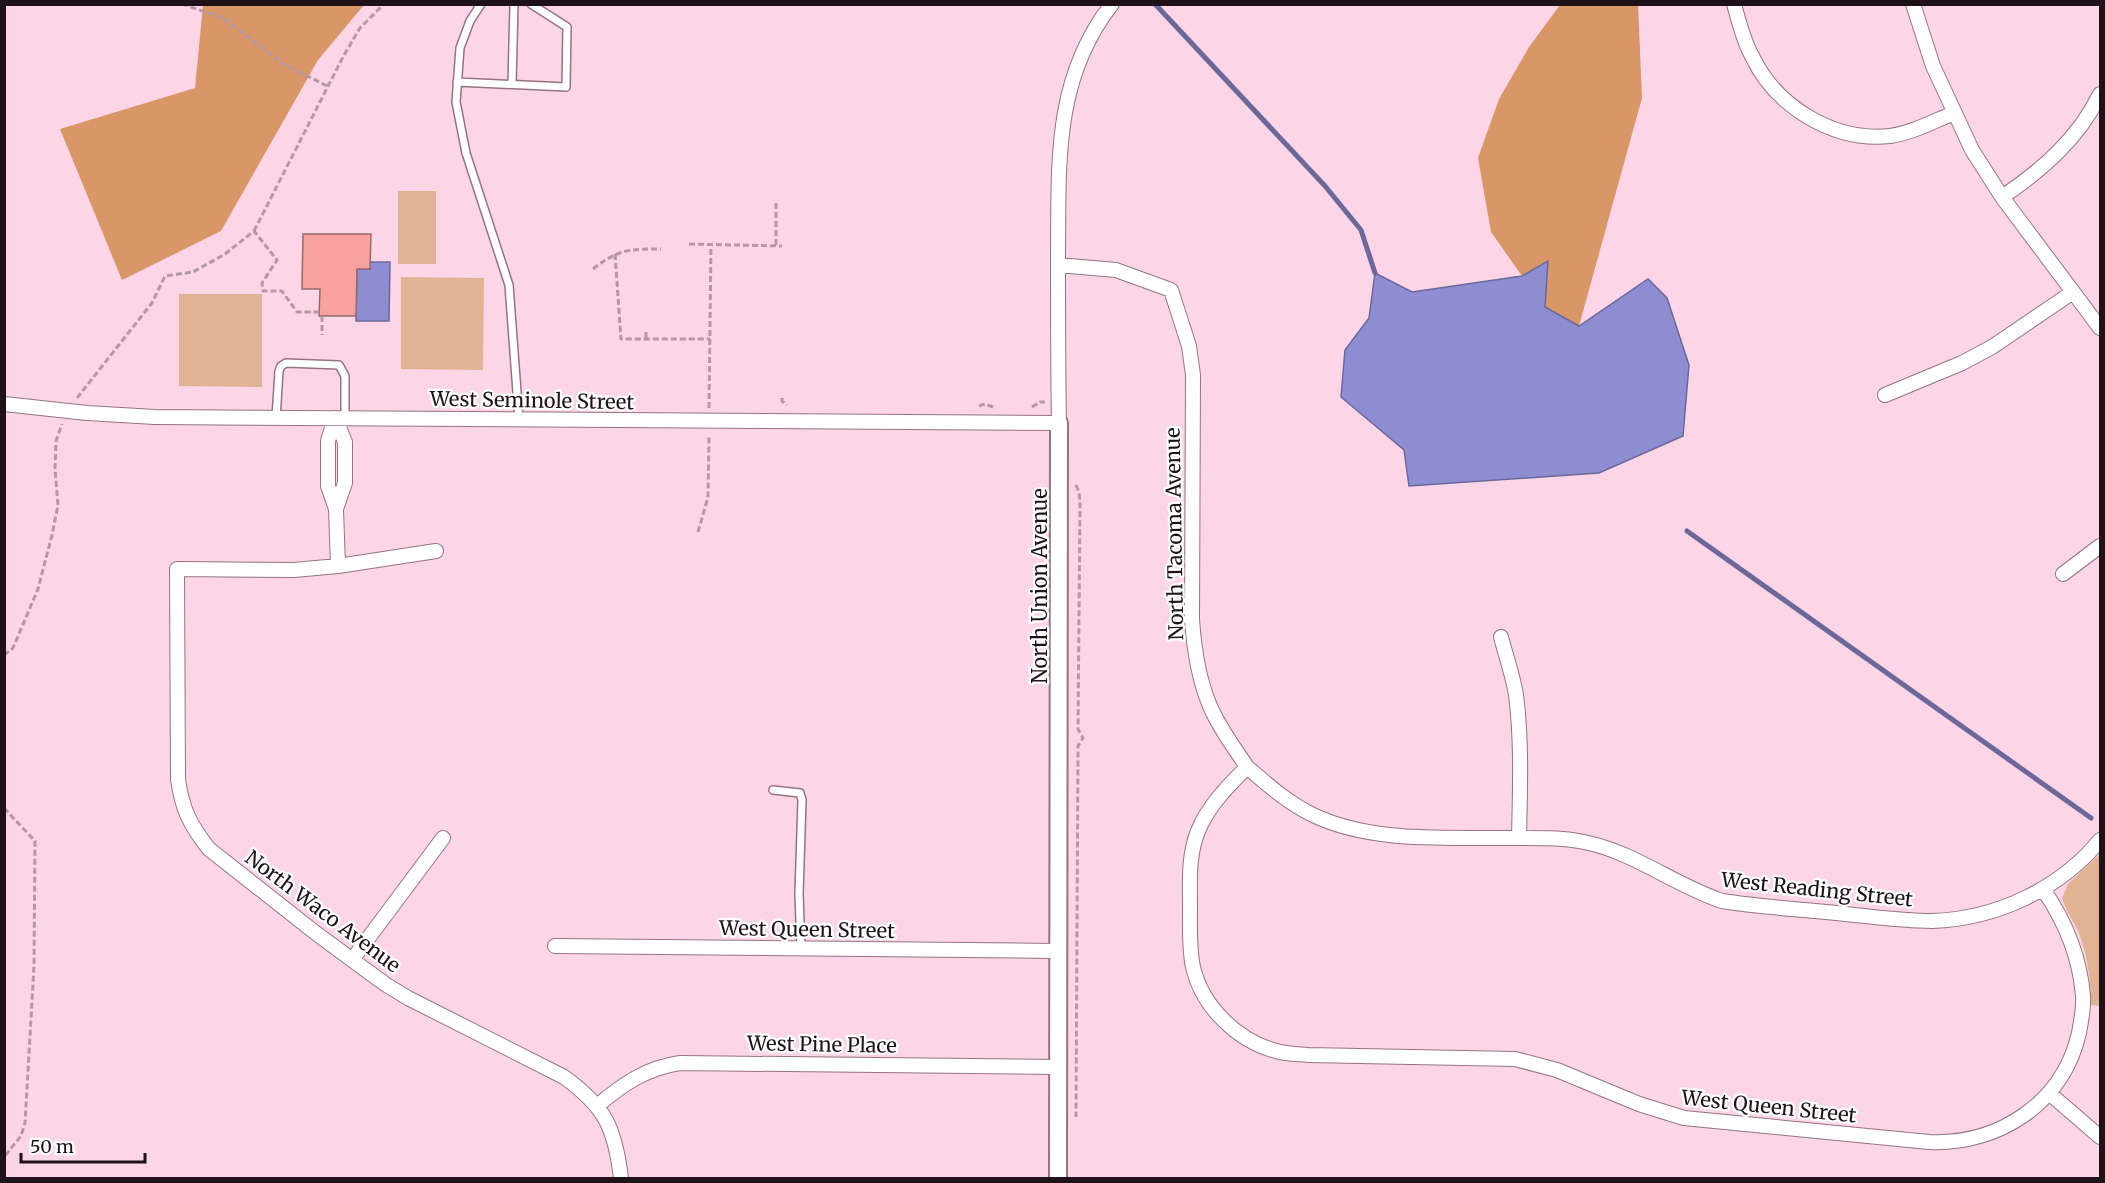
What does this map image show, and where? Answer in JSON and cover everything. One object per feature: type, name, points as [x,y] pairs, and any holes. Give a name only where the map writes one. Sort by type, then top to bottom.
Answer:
[{"type":"street","name":"North Union Avenue","points":[[1058,1179],[1059,162],[1063,115],[1074,71],[1097,25],[1112,4]]},
{"type":"street","points":[[1734,4],[1752,59],[1771,86],[1802,113],[1828,127],[1859,135],[1892,136],[1954,113]]},
{"type":"street","points":[[1913,4],[1933,66],[1972,150],[2002,197],[2100,328]]},
{"type":"street","points":[[2002,197],[2058,153],[2074,136],[2100,94]]},
{"type":"street","name":"North Tacoma Avenue","points":[[1058,265],[1116,270],[1171,290],[1185,331],[1192,365],[1194,648],[1210,708],[1247,766]]},
{"type":"street","points":[[1885,395],[1962,363],[1992,347],[2073,292]]},
{"type":"street","name":"West Seminole Street","points":[[4,404],[155,417],[1059,423]]},
{"type":"street","points":[[340,418],[345,442],[345,483],[336,509],[338,566],[436,551]]},
{"type":"street","points":[[2063,574],[2100,546]]},
{"type":"street","name":"North Waco Avenue","points":[[338,566],[294,570],[177,569],[178,779],[186,814],[196,833],[209,849],[352,960],[408,998],[564,1077],[586,1094],[597,1106],[613,1135],[621,1179]]},
{"type":"street","points":[[1501,637],[1517,707],[1521,754],[1519,838]]},
{"type":"street","name":"West Reading Street","points":[[1247,766],[1298,807],[1330,822],[1350,828],[1393,836],[1566,839],[1597,845],[1644,864],[1710,897],[1736,903],[1905,920],[1942,920],[1992,910],[2043,890],[2074,868],[2100,840]]},
{"type":"street","name":"West Queen Street","points":[[1247,766],[1206,814],[1198,830],[1191,856],[1191,950],[1196,977],[1222,1018],[1243,1036],[1277,1051],[1308,1055],[1515,1059],[1557,1070],[1652,1109],[1699,1121],[1953,1143],[2004,1128],[2025,1115],[2049,1093],[2062,1075],[2073,1052],[2081,1024],[2083,998],[2080,974],[2072,945],[2058,911],[2043,890]]},
{"type":"street","points":[[352,960],[443,838]]},
{"type":"street","name":"West Queen Street","points":[[555,946],[1059,951]]},
{"type":"street","name":"West Pine Place","points":[[597,1106],[633,1078],[654,1068],[680,1063],[1058,1067]]},
{"type":"street","points":[[2049,1093],[2100,1137]]},
{"type":"lane","points":[[480,4],[470,21],[460,48],[456,102],[466,153],[509,285],[519,419]]},
{"type":"lane","points":[[512,84],[514,4]]},
{"type":"lane","points":[[457,82],[566,87],[567,27],[531,4]]},
{"type":"lane","points":[[276,417],[279,371],[286,363],[339,365],[345,376],[340,418]]},
{"type":"lane","points":[[773,790],[800,793],[802,800],[799,894],[801,949]]},
{"type":"path","points":[[182,4],[223,18],[282,63],[329,87]]},
{"type":"path","points":[[4,655],[13,648],[38,589],[52,535],[58,505],[55,469],[56,441],[66,411],[152,303],[165,276],[193,272],[225,254],[254,231],[360,28],[384,4]]},
{"type":"path","points":[[776,203],[776,246]]},
{"type":"path","points":[[254,231],[277,260],[262,283],[263,291],[282,291],[297,312],[319,312]]},
{"type":"path","points":[[689,244],[782,246]]},
{"type":"path","points":[[698,532],[708,497],[711,245]]},
{"type":"path","points":[[593,269],[615,254],[630,249],[661,249]]},
{"type":"path","points":[[615,254],[621,339],[710,339]]},
{"type":"path","points":[[322,316],[322,334]]},
{"type":"path","points":[[646,330],[646,338]]},
{"type":"path","points":[[782,398],[784,404],[789,406]]},
{"type":"path","points":[[1029,408],[1040,402],[1059,402]]},
{"type":"path","points":[[974,408],[985,404],[999,409]]},
{"type":"path","points":[[1075,479],[1080,503],[1078,729],[1083,738],[1078,746],[1076,1120]]},
{"type":"path","points":[[4,808],[35,841],[34,966],[26,1123],[21,1136],[4,1157]]},
{"type":"shaded area","points":[[203,5],[364,5],[318,60],[221,231],[122,280],[60,129],[195,88]]},
{"type":"shaded area","points":[[1560,5],[1638,5],[1642,98],[1579,326],[1545,307],[1547,262],[1522,276],[1491,232],[1478,158],[1499,99],[1529,47]]},
{"type":"shaded area","points":[[398,191],[436,191],[436,264],[398,264]]},
{"type":"shaded area","points":[[401,277],[484,278],[483,370],[401,369]]},
{"type":"shaded area","points":[[179,294],[262,294],[262,387],[179,386]]},
{"type":"shaded area","points":[[2100,854],[2100,1006],[2091,1005],[2083,945],[2062,898],[2068,884]]},
{"type":"water","points":[[1548,261],[1545,307],[1579,326],[1648,279],[1667,298],[1689,365],[1683,436],[1599,473],[1409,486],[1404,450],[1341,397],[1345,350],[1369,318],[1375,273],[1412,292],[1522,276]]},
{"type":"water","points":[[370,262],[390,262],[389,321],[356,321],[357,269],[370,269]]},
{"type":"building","points":[[303,234],[371,234],[370,269],[357,269],[356,316],[319,316],[320,289],[302,289]]},
{"type":"waterway","points":[[1155,4],[1325,186],[1361,230],[1375,273]]},
{"type":"waterway","points":[[1687,531],[2091,818]]}]
